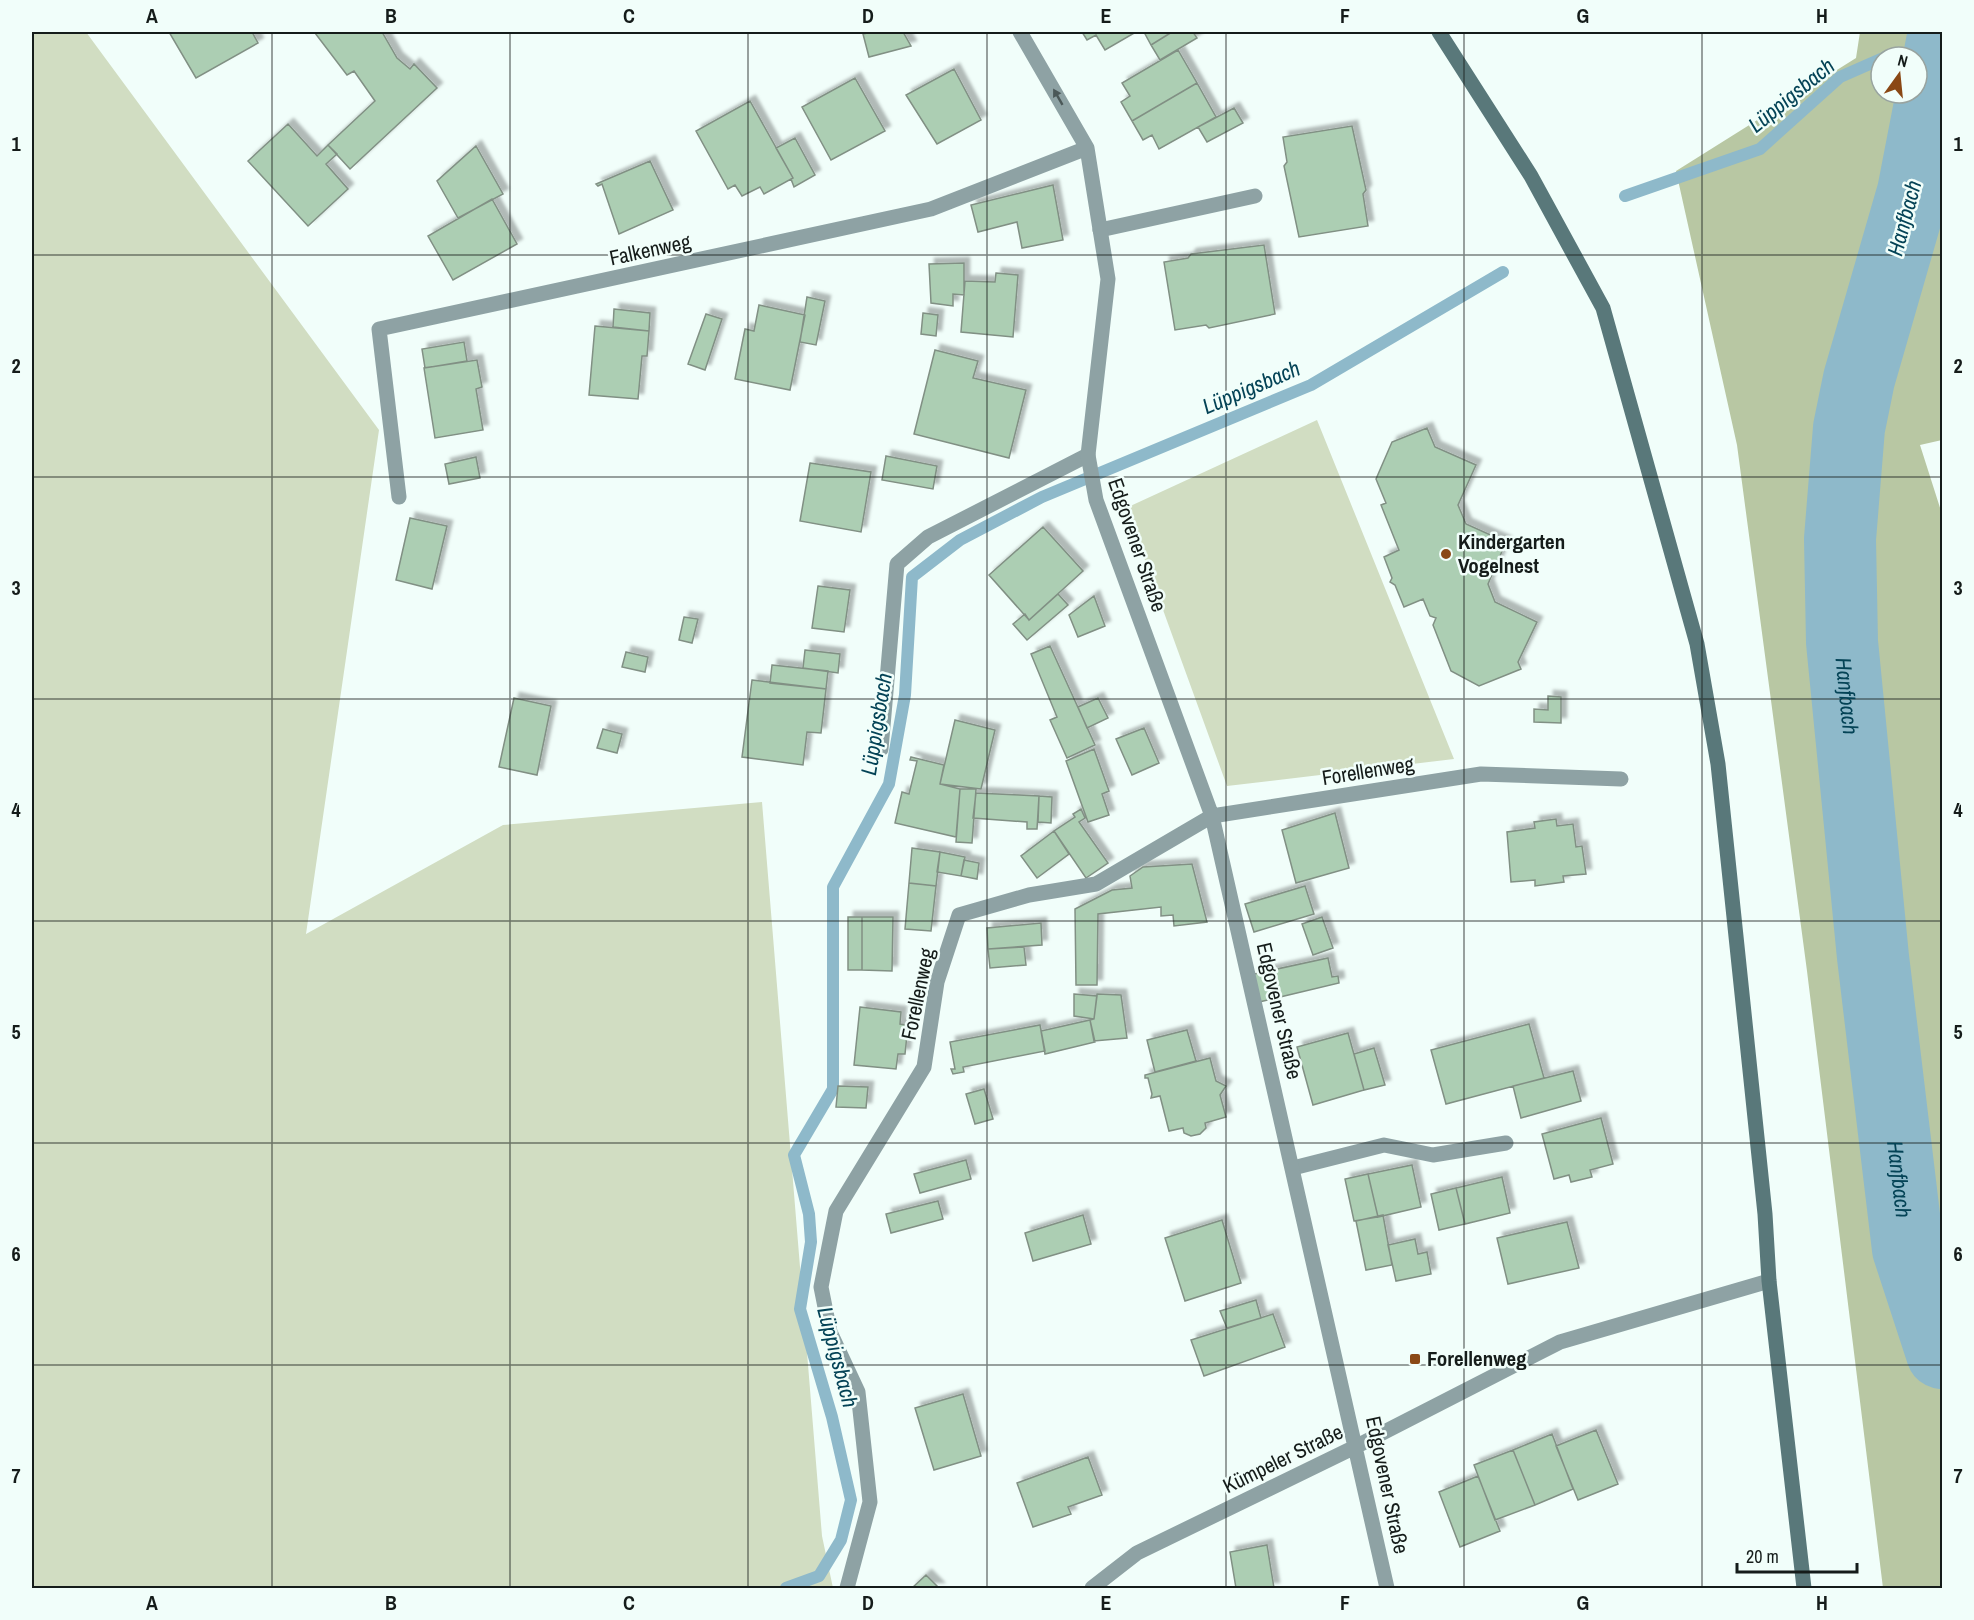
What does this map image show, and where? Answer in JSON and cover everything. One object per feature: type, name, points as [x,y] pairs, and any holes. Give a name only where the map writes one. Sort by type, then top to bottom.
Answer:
[{"type":"main road","points":[[1439,32],[1531,176],[1603,309],[1697,644],[1718,764],[1766,1214],[1769,1281],[1804,1588]]},
{"type":"street","name":"Edgovener Straße","points":[[1020,32],[1087,148],[1108,279],[1088,455],[1096,500],[1212,816],[1388,1588]]},
{"type":"street","name":"Falkenweg","points":[[399,497],[379,329],[931,209],[1087,148]]},
{"type":"street","points":[[1100,230],[1255,196]]},
{"type":"street","points":[[881,749],[897,564],[928,537],[1088,455]]},
{"type":"street","name":"Forellenweg","points":[[847,1588],[870,1502],[858,1392],[830,1332],[821,1287],[836,1211],[924,1067],[937,982],[960,915],[1029,895],[1096,884],[1212,816],[1481,774],[1621,779]]},
{"type":"street","points":[[1293,1168],[1384,1145],[1433,1155],[1506,1143]]},
{"type":"street","name":"Kümpeler Straße","points":[[1092,1588],[1137,1553],[1357,1446],[1560,1342],[1769,1281]]},
{"type":"green space","points":[[32,32],[86,32],[379,430],[306,934],[503,825],[762,802],[822,1536],[833,1588],[32,1588]]},
{"type":"green space","points":[[1860,32],[1942,32],[1942,440],[1920,445],[1942,514],[1942,1588],[1883,1588],[1807,971],[1737,445],[1676,171],[1856,58]]},
{"type":"green space","points":[[1317,420],[1454,759],[1227,786],[1126,508]]},
{"type":"building","points":[[169,32],[252,32],[258,43],[196,78]]},
{"type":"building","points":[[382,32],[397,58],[410,69],[414,64],[437,88],[350,169],[328,145],[375,101],[354,71],[347,75],[315,33]]},
{"type":"building","points":[[903,32],[911,46],[869,57],[863,34]]},
{"type":"building","points":[[1082,32],[1136,32],[1105,50],[1096,35],[1087,40]]},
{"type":"building","points":[[1144,32],[1172,32],[1151,45]]},
{"type":"building","points":[[1172,32],[1193,32],[1197,38],[1160,60],[1151,45]]},
{"type":"building","points":[[1178,50],[1197,83],[1132,121],[1121,102],[1130,96],[1122,83]]},
{"type":"building","points":[[954,69],[981,120],[937,144],[906,95]]},
{"type":"building","points":[[855,78],[885,131],[831,160],[802,107]]},
{"type":"building","points":[[1197,83],[1216,117],[1159,149],[1152,135],[1143,140],[1132,121]]},
{"type":"building","points":[[750,101],[793,178],[764,194],[760,187],[742,196],[735,185],[728,189],[696,131]]},
{"type":"building","points":[[1234,108],[1243,123],[1207,142],[1198,127]]},
{"type":"building","points":[[288,124],[317,156],[328,145],[337,154],[326,164],[348,189],[308,226],[248,161]]},
{"type":"building","points":[[1352,126],[1366,190],[1363,194],[1368,226],[1299,237],[1284,166],[1287,162],[1283,137]]},
{"type":"building","points":[[795,138],[815,175],[794,187],[791,179],[793,178],[776,148]]},
{"type":"building","points":[[476,146],[503,194],[458,218],[437,181]]},
{"type":"building","points":[[650,161],[673,210],[619,234],[602,184],[598,186],[596,184]]},
{"type":"building","points":[[1053,185],[1063,240],[1022,248],[1017,222],[978,232],[971,205]]},
{"type":"building","points":[[492,199],[517,244],[453,280],[428,236]]},
{"type":"building","points":[[1264,245],[1275,314],[1209,328],[1206,325],[1175,330],[1164,262],[1188,258],[1191,254]]},
{"type":"building","points":[[964,263],[964,295],[953,294],[953,306],[931,303],[929,264]]},
{"type":"building","points":[[996,273],[1018,275],[1013,337],[961,332],[965,281],[995,282]]},
{"type":"building","points":[[807,297],[825,301],[816,345],[800,342]]},
{"type":"building","points":[[759,305],[805,315],[790,390],[735,379],[745,329],[754,331]]},
{"type":"building","points":[[614,309],[650,313],[649,331],[613,327]]},
{"type":"building","points":[[923,313],[938,315],[936,336],[921,334]]},
{"type":"building","points":[[706,314],[722,319],[705,370],[688,364]]},
{"type":"building","points":[[595,326],[649,331],[647,356],[642,356],[638,399],[589,395]]},
{"type":"building","points":[[464,342],[467,361],[425,368],[422,349]]},
{"type":"building","points":[[935,350],[978,361],[973,378],[1026,390],[1009,458],[914,434]]},
{"type":"building","points":[[477,360],[482,387],[476,389],[483,430],[435,438],[424,368]]},
{"type":"building","name":"Kindergarten Vogelnest","points":[[1427,428],[1435,447],[1476,465],[1458,505],[1466,524],[1506,542],[1488,584],[1495,602],[1537,622],[1518,662],[1521,669],[1479,686],[1451,671],[1433,625],[1436,618],[1430,616],[1423,599],[1404,607],[1395,585],[1390,582],[1392,578],[1384,557],[1399,550],[1381,505],[1386,503],[1376,479],[1392,442]]},
{"type":"building","points":[[886,456],[937,466],[933,489],[882,480]]},
{"type":"building","points":[[476,457],[480,478],[449,484],[445,464]]},
{"type":"building","points":[[810,463],[871,472],[861,532],[800,521]]},
{"type":"building","points":[[410,518],[447,526],[432,589],[396,580]]},
{"type":"building","points":[[1043,527],[1083,571],[1029,620],[989,575]]},
{"type":"building","points":[[818,586],[850,590],[844,632],[812,628]]},
{"type":"building","points":[[1058,594],[1068,605],[1027,640],[1013,624],[1025,614],[1029,620]]},
{"type":"building","points":[[1094,596],[1105,626],[1078,637],[1069,615]]},
{"type":"building","points":[[684,617],[698,619],[692,643],[679,640]]},
{"type":"building","points":[[1050,646],[1095,745],[1067,758],[1050,720],[1057,717],[1031,654]]},
{"type":"building","points":[[805,650],[840,654],[838,673],[803,668]]},
{"type":"building","points":[[626,652],[648,657],[645,672],[622,667]]},
{"type":"building","points":[[772,665],[828,671],[826,689],[770,683]]},
{"type":"building","points":[[752,680],[826,689],[821,733],[807,732],[803,765],[742,757]]},
{"type":"building","points":[[1548,696],[1561,697],[1561,723],[1534,722],[1534,709],[1548,710]]},
{"type":"building","points":[[514,698],[551,706],[537,775],[499,767]]},
{"type":"building","points":[[1098,698],[1108,718],[1087,728],[1078,707]]},
{"type":"building","points":[[955,720],[995,730],[981,789],[940,784]]},
{"type":"building","points":[[1144,728],[1159,763],[1132,775],[1116,739]]},
{"type":"building","points":[[603,729],[622,734],[617,753],[597,748]]},
{"type":"building","points":[[1094,749],[1109,791],[1102,794],[1109,815],[1088,822],[1066,761]]},
{"type":"building","points":[[911,757],[944,765],[940,784],[960,789],[956,837],[895,823],[902,792],[909,794],[917,761],[910,760]]},
{"type":"building","points":[[960,789],[976,789],[972,843],[956,842]]},
{"type":"building","points":[[976,793],[1039,796],[1037,829],[1027,829],[1027,822],[973,818]]},
{"type":"building","points":[[1039,796],[1052,797],[1051,823],[1038,822]]},
{"type":"building","points":[[1081,809],[1085,818],[1079,822],[1108,863],[1086,878],[1054,831],[1075,817],[1073,814]]},
{"type":"building","points":[[1335,813],[1349,868],[1296,883],[1282,830]]},
{"type":"building","points":[[1556,819],[1557,826],[1573,824],[1576,847],[1582,846],[1586,874],[1563,876],[1564,882],[1535,886],[1535,880],[1511,882],[1507,832],[1535,828],[1534,822]]},
{"type":"building","points":[[1054,831],[1069,854],[1037,878],[1021,856]]},
{"type":"building","points":[[912,848],[940,852],[936,886],[909,883]]},
{"type":"building","points":[[940,852],[965,857],[961,876],[937,872]]},
{"type":"building","points":[[964,860],[979,863],[977,879],[961,876]]},
{"type":"building","points":[[1192,864],[1207,922],[1174,926],[1173,915],[1161,916],[1161,907],[1098,914],[1097,985],[1076,985],[1075,909],[1112,890],[1132,888],[1130,876],[1143,867]]},
{"type":"building","points":[[909,883],[936,886],[931,931],[905,929]]},
{"type":"building","points":[[1305,886],[1314,914],[1254,932],[1245,904]]},
{"type":"building","points":[[848,917],[862,917],[862,970],[848,970]]},
{"type":"building","points":[[862,917],[893,917],[892,971],[862,970]]},
{"type":"building","points":[[1322,917],[1333,948],[1313,955],[1302,924]]},
{"type":"building","points":[[1041,923],[1042,945],[988,949],[987,928]]},
{"type":"building","points":[[1024,947],[1026,965],[990,968],[988,949]]},
{"type":"building","points":[[1328,958],[1332,977],[1338,976],[1339,983],[1259,1002],[1254,974]]},
{"type":"building","points":[[1074,994],[1097,996],[1094,1019],[1074,1016]]},
{"type":"building","points":[[1097,994],[1121,995],[1127,1038],[1094,1041],[1090,1020],[1094,1019]]},
{"type":"building","points":[[860,1007],[901,1012],[900,1024],[908,1025],[905,1054],[898,1054],[896,1069],[854,1065]]},
{"type":"building","points":[[1090,1020],[1095,1042],[1045,1054],[1041,1031]]},
{"type":"building","points":[[1529,1024],[1544,1078],[1446,1104],[1431,1050]]},
{"type":"building","points":[[1040,1025],[1045,1051],[963,1067],[964,1072],[953,1074],[951,1069],[955,1069],[950,1042]]},
{"type":"building","points":[[1187,1030],[1196,1061],[1155,1072],[1147,1040]]},
{"type":"building","points":[[1348,1033],[1364,1090],[1313,1105],[1297,1047]]},
{"type":"building","points":[[1374,1048],[1385,1085],[1364,1090],[1354,1054]]},
{"type":"building","points":[[1210,1058],[1216,1081],[1226,1086],[1220,1095],[1226,1117],[1205,1123],[1206,1128],[1200,1134],[1191,1136],[1184,1133],[1183,1128],[1169,1131],[1160,1096],[1151,1098],[1148,1078],[1145,1078],[1145,1075]]},
{"type":"building","points":[[1573,1071],[1581,1101],[1521,1118],[1513,1086]]},
{"type":"building","points":[[838,1086],[868,1087],[866,1108],[836,1107]]},
{"type":"building","points":[[984,1089],[993,1119],[975,1124],[966,1094]]},
{"type":"building","points":[[1601,1118],[1613,1164],[1590,1170],[1592,1177],[1571,1182],[1569,1175],[1554,1179],[1542,1134]]},
{"type":"building","points":[[966,1160],[971,1179],[920,1193],[914,1174]]},
{"type":"building","points":[[1412,1165],[1421,1207],[1378,1217],[1368,1174]]},
{"type":"building","points":[[1368,1174],[1378,1217],[1354,1221],[1345,1179]]},
{"type":"building","points":[[1502,1177],[1510,1213],[1465,1224],[1456,1188]]},
{"type":"building","points":[[1456,1188],[1465,1224],[1439,1230],[1431,1194]]},
{"type":"building","points":[[938,1201],[943,1219],[891,1233],[886,1214]]},
{"type":"building","points":[[1083,1215],[1091,1244],[1033,1261],[1025,1233]]},
{"type":"building","points":[[1383,1215],[1392,1265],[1366,1270],[1356,1221]]},
{"type":"building","points":[[1222,1220],[1241,1283],[1185,1301],[1165,1238]]},
{"type":"building","points":[[1567,1222],[1579,1268],[1508,1284],[1497,1238]]},
{"type":"building","points":[[1415,1239],[1418,1254],[1427,1252],[1431,1274],[1396,1281],[1388,1245]]},
{"type":"building","points":[[1256,1300],[1261,1318],[1227,1328],[1220,1311]]},
{"type":"building","points":[[1273,1314],[1285,1347],[1204,1376],[1191,1340]]},
{"type":"building","points":[[963,1394],[981,1456],[934,1470],[915,1408]]},
{"type":"building","points":[[1596,1430],[1618,1484],[1578,1500],[1556,1446]]},
{"type":"building","points":[[1552,1434],[1573,1489],[1535,1505],[1513,1450]]},
{"type":"building","points":[[1513,1450],[1535,1505],[1495,1520],[1474,1465]]},
{"type":"building","points":[[1088,1457],[1102,1495],[1068,1507],[1071,1514],[1033,1527],[1017,1483]]},
{"type":"building","points":[[1478,1476],[1500,1531],[1460,1547],[1439,1492]]},
{"type":"building","points":[[1267,1545],[1274,1588],[1236,1588],[1230,1552]]},
{"type":"building","points":[[926,1575],[939,1588],[912,1588]]},
{"type":"waterway","name":"Hanfbach","points":[[1942,42],[1913,192],[1859,379],[1849,428],[1840,539],[1842,642],[1873,957],[1908,1249],[1942,1353]]},
{"type":"waterway","name":"Lüppigsbach","points":[[1929,56],[1940,57]]},
{"type":"waterway","name":"Lüppigsbach","points":[[1625,196],[1760,149],[1840,77],[1869,64]]},
{"type":"waterway","name":"Lüppigsbach","points":[[786,1588],[819,1576],[841,1540],[851,1500],[832,1417],[800,1309],[811,1242],[809,1214],[794,1155],[833,1089],[833,887],[889,784],[905,695],[912,577],[960,540],[1042,497],[1311,385],[1503,272]]},
{"type":"place","name":"Kindergarten Vogelnest","points":[[1446,554]]},
{"type":"place","name":"Forellenweg","points":[[1415,1359]]}]
